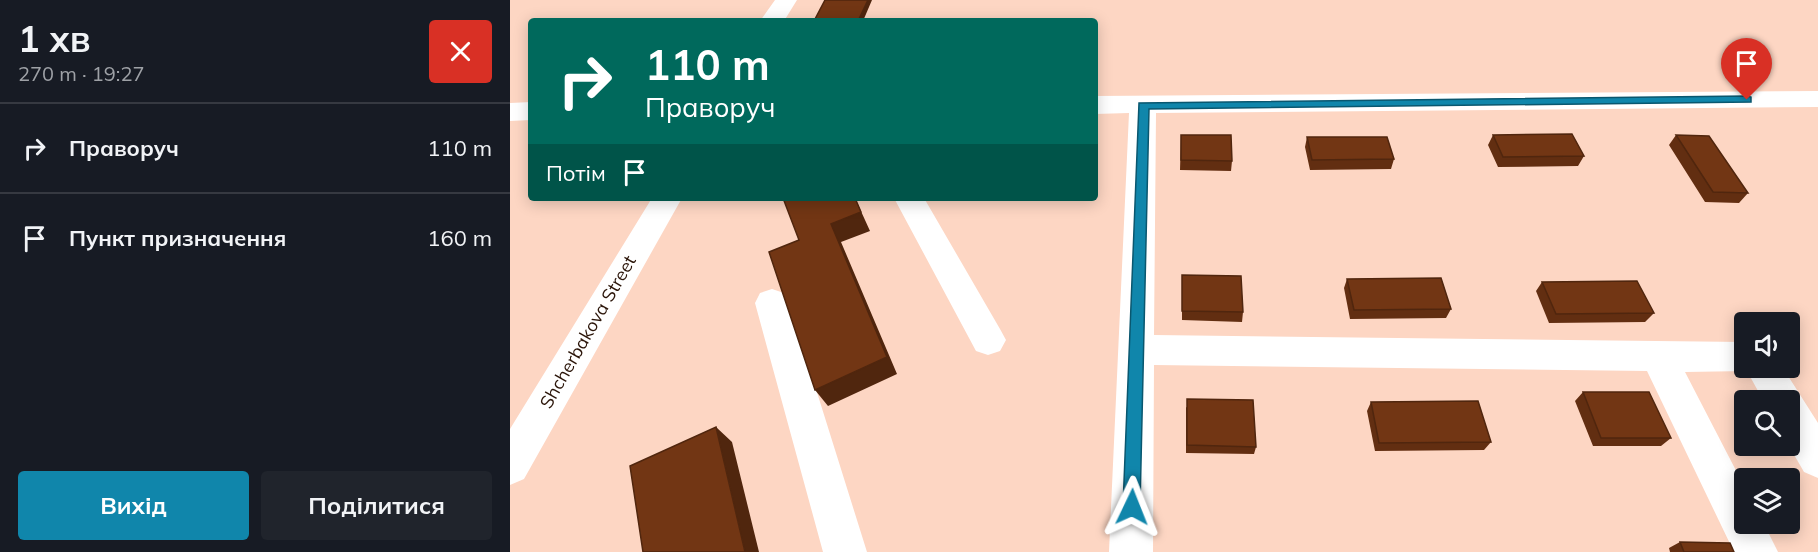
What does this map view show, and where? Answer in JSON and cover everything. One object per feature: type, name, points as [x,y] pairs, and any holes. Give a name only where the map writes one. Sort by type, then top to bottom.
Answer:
[{"type":"street","points":[[774,18],[786,0]]},
{"type":"street","points":[[1098,105],[1818,99]]},
{"type":"street","points":[[1131,552],[1143,105]]},
{"type":"street","points":[[510,112],[528,111]]},
{"type":"street","name":"Shcherbakova Street","points":[[510,466],[665,201]]},
{"type":"street","points":[[911,201],[987,340]]},
{"type":"street","points":[[772,303],[845,552]]},
{"type":"street","points":[[1136,350],[1734,357]]},
{"type":"street","points":[[1658,356],[1756,552]]},
{"type":"street","points":[[1800,428],[1818,459]]},
{"type":"building","points":[[825,0],[868,0],[859,18],[816,18]]},
{"type":"building","points":[[1572,134],[1584,156],[1503,157],[1493,135]]},
{"type":"building","points":[[1181,135],[1231,135],[1232,161],[1181,160]]},
{"type":"building","points":[[1676,135],[1709,136],[1748,193],[1713,192]]},
{"type":"building","points":[[1307,137],[1387,137],[1394,159],[1312,160]]},
{"type":"building","points":[[784,201],[856,201],[861,212],[831,224],[887,357],[815,390],[769,252],[799,240]]},
{"type":"building","points":[[1182,275],[1241,276],[1243,312],[1182,311]]},
{"type":"building","points":[[1441,278],[1451,309],[1354,310],[1347,279]]},
{"type":"building","points":[[1637,281],[1654,313],[1556,314],[1542,282]]},
{"type":"building","points":[[1583,392],[1649,392],[1671,438],[1601,438]]},
{"type":"building","points":[[1187,399],[1253,400],[1256,447],[1187,445]]},
{"type":"building","points":[[1478,401],[1491,442],[1379,443],[1371,402]]},
{"type":"building","points":[[716,427],[745,552],[643,552],[630,466]]},
{"type":"building","points":[[1680,542],[1730,543],[1734,552],[1684,552]]},
{"type":"route","points":[[1132,507],[1143,105],[1747,100]]}]
